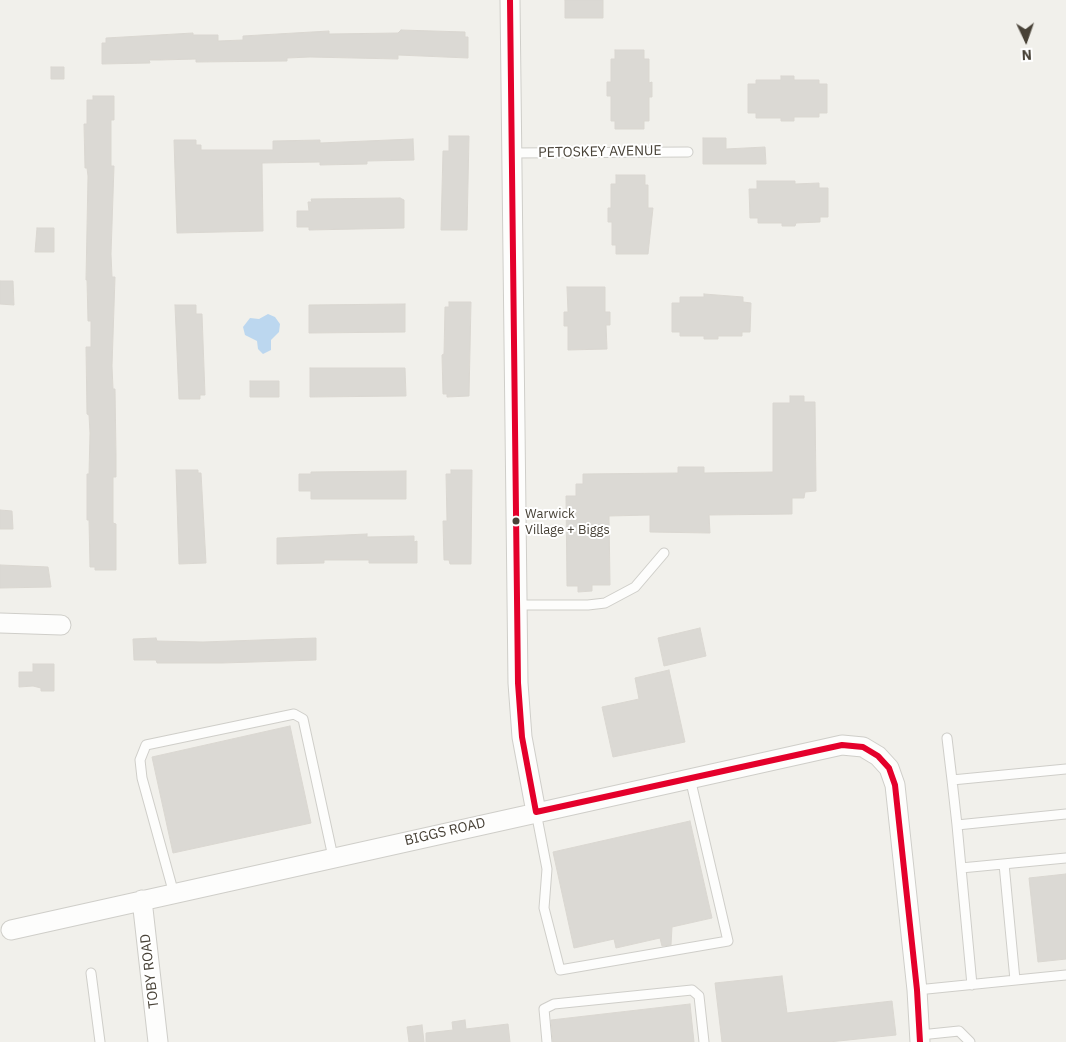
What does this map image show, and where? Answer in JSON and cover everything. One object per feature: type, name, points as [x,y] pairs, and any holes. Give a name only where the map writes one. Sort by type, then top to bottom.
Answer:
[{"type":"street","points":[[510,0],[518,683],[522,737],[536,812]]},
{"type":"street","points":[[0,623],[61,625]]},
{"type":"street","name":"BIGGS ROAD","points":[[11,930],[842,745],[863,747],[878,756],[889,768],[895,785],[917,990]]},
{"type":"street","name":"TOBY ROAD","points":[[142,900],[158,1042]]},
{"type":"street","points":[[917,990],[920,1039]]},
{"type":"lane","name":"PETOSKEY AVENUE","points":[[512,153],[688,152]]},
{"type":"lane","points":[[517,605],[588,606],[605,603],[635,587],[664,553]]},
{"type":"lane","points":[[174,894],[142,778],[140,760],[146,745],[294,714],[303,719],[333,858]]},
{"type":"lane","points":[[947,738],[972,985]]},
{"type":"lane","points":[[952,780],[1066,769]]},
{"type":"lane","points":[[536,812],[547,869],[544,908],[560,970],[728,941],[690,778]]},
{"type":"lane","points":[[957,824],[1066,814]]},
{"type":"lane","points":[[961,868],[1066,858]]},
{"type":"lane","points":[[1004,864],[1015,980]]},
{"type":"lane","points":[[91,973],[100,1042]]},
{"type":"lane","points":[[917,990],[1066,975]]},
{"type":"lane","points":[[547,1042],[544,1009],[554,1004],[692,990],[699,996],[704,1042]]},
{"type":"lane","points":[[920,1039],[959,1032],[970,1042]]},
{"type":"water","points":[[268,314],[275,317],[280,324],[279,332],[271,340],[271,350],[263,354],[258,349],[257,341],[245,335],[243,327],[250,318],[259,319]]},
{"type":"building","points":[[565,0],[603,0],[603,18],[565,18]]},
{"type":"building","points":[[401,30],[465,32],[465,37],[468,37],[468,58],[398,55],[398,59],[310,57],[287,58],[287,61],[196,62],[196,59],[149,60],[150,63],[102,64],[102,43],[106,43],[106,38],[193,33],[193,35],[218,35],[218,41],[243,40],[243,36],[329,31],[329,34],[398,33]]},
{"type":"building","points":[[615,50],[644,50],[644,59],[649,59],[649,83],[652,82],[652,97],[649,97],[649,121],[644,121],[644,129],[615,129],[615,121],[611,121],[611,96],[607,96],[607,82],[611,82],[611,59],[615,59]]},
{"type":"building","points":[[51,67],[64,67],[64,79],[51,79]]},
{"type":"building","points":[[781,76],[794,76],[794,80],[819,80],[819,84],[827,84],[827,113],[819,113],[819,117],[794,117],[794,121],[781,121],[781,118],[756,118],[756,113],[748,113],[748,84],[756,84],[756,80],[781,80]]},
{"type":"building","points":[[93,96],[114,96],[114,120],[111,120],[111,166],[114,166],[111,254],[112,277],[115,277],[112,366],[113,389],[115,389],[116,477],[113,477],[113,523],[116,524],[116,570],[95,570],[95,567],[90,567],[89,520],[87,520],[87,474],[89,474],[90,433],[89,415],[87,414],[86,347],[91,347],[91,321],[88,321],[86,280],[88,176],[87,168],[85,168],[84,124],[87,124],[87,100],[93,100]]},
{"type":"building","points":[[449,136],[469,136],[467,230],[441,230],[443,151],[449,151]]},
{"type":"building","points":[[703,138],[726,138],[726,149],[765,147],[766,164],[703,164]]},
{"type":"building","points":[[413,139],[414,160],[320,165],[320,162],[262,163],[263,231],[177,233],[174,140],[196,140],[196,145],[201,145],[201,150],[273,150],[273,141],[320,140],[320,143]]},
{"type":"building","points":[[616,175],[645,175],[645,185],[648,185],[648,208],[653,208],[648,254],[616,254],[616,245],[612,245],[612,222],[608,222],[608,208],[611,208],[611,184],[616,184]]},
{"type":"building","points":[[757,181],[795,181],[795,184],[819,183],[819,188],[828,188],[828,217],[820,217],[820,222],[796,223],[795,226],[782,226],[782,223],[758,223],[758,218],[750,218],[749,189],[757,189]]},
{"type":"building","points":[[400,198],[404,200],[404,228],[309,230],[309,227],[297,227],[297,211],[309,211],[308,202],[312,202],[311,199]]},
{"type":"building","points":[[37,228],[54,228],[54,252],[35,252]]},
{"type":"building","points":[[0,281],[13,281],[14,305],[0,304]]},
{"type":"building","points":[[567,287],[605,287],[605,312],[610,312],[610,325],[606,325],[607,349],[568,350],[568,326],[564,326],[564,312],[568,312]]},
{"type":"building","points":[[704,294],[743,297],[743,302],[751,303],[750,332],[742,332],[742,336],[718,336],[718,339],[704,339],[704,336],[680,336],[680,332],[672,332],[672,303],[680,303],[680,297],[704,297]]},
{"type":"building","points":[[449,302],[471,302],[469,396],[447,397],[447,394],[443,394],[442,355],[444,354],[445,307],[449,307]]},
{"type":"building","points":[[405,304],[405,332],[309,333],[309,305]]},
{"type":"building","points":[[175,305],[196,305],[196,314],[202,314],[205,395],[200,395],[200,399],[179,399]]},
{"type":"building","points":[[310,368],[405,368],[406,396],[310,397]]},
{"type":"building","points":[[250,381],[279,381],[279,397],[250,397]]},
{"type":"building","points":[[790,396],[804,396],[804,402],[815,402],[816,491],[805,492],[804,498],[792,498],[792,514],[709,515],[710,533],[650,532],[650,515],[609,516],[610,585],[592,585],[592,591],[578,592],[578,586],[567,586],[566,496],[576,496],[576,484],[583,484],[583,474],[678,473],[678,467],[704,467],[704,473],[773,472],[773,403],[790,403]]},
{"type":"building","points":[[176,470],[198,470],[198,473],[201,473],[206,563],[179,564]]},
{"type":"building","points":[[451,470],[472,470],[471,564],[450,564],[449,560],[444,560],[443,521],[447,521],[446,474],[451,474]]},
{"type":"building","points":[[406,471],[406,499],[311,499],[311,491],[299,491],[299,474],[311,474],[311,472]]},
{"type":"building","points":[[0,510],[12,511],[13,529],[0,529]]},
{"type":"building","points":[[367,534],[367,537],[414,536],[414,542],[417,541],[417,563],[369,563],[369,560],[324,560],[324,563],[277,564],[277,538]]},
{"type":"building","points":[[0,565],[48,567],[51,587],[0,588]]},
{"type":"building","points":[[700,628],[706,656],[664,666],[658,638]]},
{"type":"building","points":[[156,638],[157,641],[203,642],[316,638],[316,660],[157,663],[156,660],[134,660],[133,639]]},
{"type":"building","points":[[33,664],[54,664],[54,691],[41,691],[41,688],[33,686],[19,687],[19,672],[33,672]]},
{"type":"building","points":[[669,670],[685,742],[613,757],[602,707],[639,699],[635,678]]},
{"type":"building","points":[[290,726],[311,823],[173,853],[152,757]]},
{"type":"building","points":[[690,821],[712,918],[672,927],[671,945],[662,946],[660,938],[616,948],[614,939],[574,948],[553,852]]},
{"type":"building","points":[[1066,874],[1066,959],[1038,962],[1029,878]]},
{"type":"building","points":[[782,976],[787,1013],[892,1001],[896,1035],[829,1042],[722,1042],[715,983]]},
{"type":"building","points":[[690,1004],[694,1042],[553,1042],[551,1020]]},
{"type":"building","points":[[465,1020],[466,1029],[508,1024],[510,1042],[426,1042],[426,1033],[453,1030],[452,1022]]},
{"type":"building","points":[[422,1025],[424,1042],[409,1042],[407,1027]]},
{"type":"transit line","points":[[510,0],[518,683],[522,737],[536,812],[842,745],[863,747],[878,756],[889,768],[895,785],[917,990],[920,1042]]},
{"type":"place","name":"Warwick Village + Biggs","points":[[516,521]]}]
